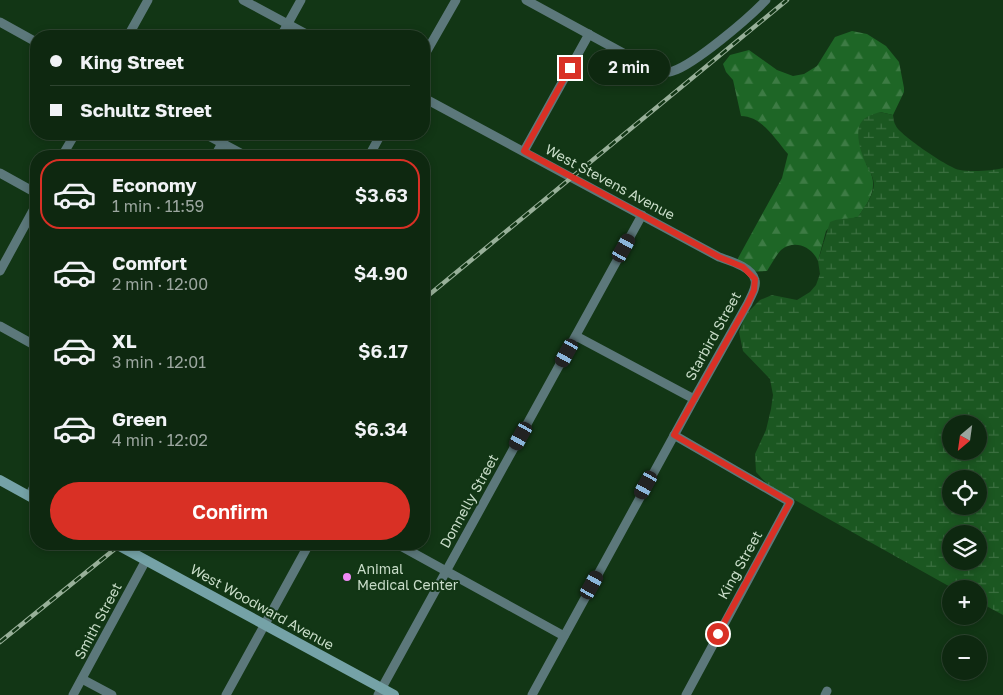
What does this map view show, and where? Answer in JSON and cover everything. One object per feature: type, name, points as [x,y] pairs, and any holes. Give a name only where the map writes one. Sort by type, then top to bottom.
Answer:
[{"type":"street","points":[[131,30],[148,0]]},
{"type":"street","points":[[243,0],[299,30]]},
{"type":"street","points":[[284,30],[301,0]]},
{"type":"street","points":[[430,46],[456,0]]},
{"type":"street","points":[[526,0],[658,72],[670,72],[691,61],[766,0]]},
{"type":"street","points":[[0,22],[30,39]]},
{"type":"street","points":[[524,151],[589,34]]},
{"type":"street","name":"West Stevens Avenue","points":[[430,101],[719,257],[743,267],[755,279]]},
{"type":"street","points":[[216,140],[235,150]]},
{"type":"street","points":[[218,150],[224,140]]},
{"type":"street","points":[[0,173],[30,190]]},
{"type":"street","name":"Donnelly Street","points":[[380,692],[642,215]]},
{"type":"street","points":[[0,271],[30,216]]},
{"type":"street","name":"Starbird Street","points":[[532,695],[748,303],[754,290],[755,279]]},
{"type":"street","points":[[0,326],[30,343]]},
{"type":"street","points":[[576,336],[694,399]]},
{"type":"street","name":"King Street","points":[[674,435],[790,502],[686,695]]},
{"type":"street","points":[[0,480],[30,496]]},
{"type":"street","name":"West Woodward Avenue","points":[[127,550],[264,624],[380,692],[394,695]]},
{"type":"street","points":[[226,695],[306,550]]},
{"type":"street","points":[[409,550],[564,636]]},
{"type":"street","name":"Smith Street","points":[[73,695],[146,560]]},
{"type":"street","points":[[82,679],[112,695]]},
{"type":"green space","points":[[852,31],[867,34],[886,46],[899,62],[904,88],[904,92],[893,115],[880,112],[866,164],[873,185],[870,198],[858,217],[836,220],[826,231],[818,261],[807,248],[792,245],[781,250],[767,271],[748,272],[737,260],[782,178],[788,154],[762,124],[749,117],[741,116],[733,80],[726,72],[723,64],[730,55],[749,50],[777,70],[793,76],[804,74],[817,66],[835,37]]},
{"type":"green space","points":[[880,112],[893,115],[896,126],[906,137],[936,158],[960,170],[976,171],[1003,168],[1003,615],[987,606],[987,580],[942,580],[942,582],[768,485],[756,472],[755,454],[766,430],[773,395],[770,379],[743,351],[739,332],[746,314],[760,300],[772,295],[797,300],[810,292],[816,285],[820,274],[818,261],[830,222],[858,217],[869,200],[874,186],[873,179],[860,148],[858,135],[860,124],[869,116]]},
{"type":"railway","points":[[430,294],[787,0]]},
{"type":"railway","points":[[0,642],[114,550]]},
{"type":"place","name":"Animal Medical Center","points":[[347,577]]},
{"type":"route","points":[[570,68],[524,151],[719,257],[743,267],[755,279],[754,290],[748,303],[674,435],[790,502],[718,634]]}]
